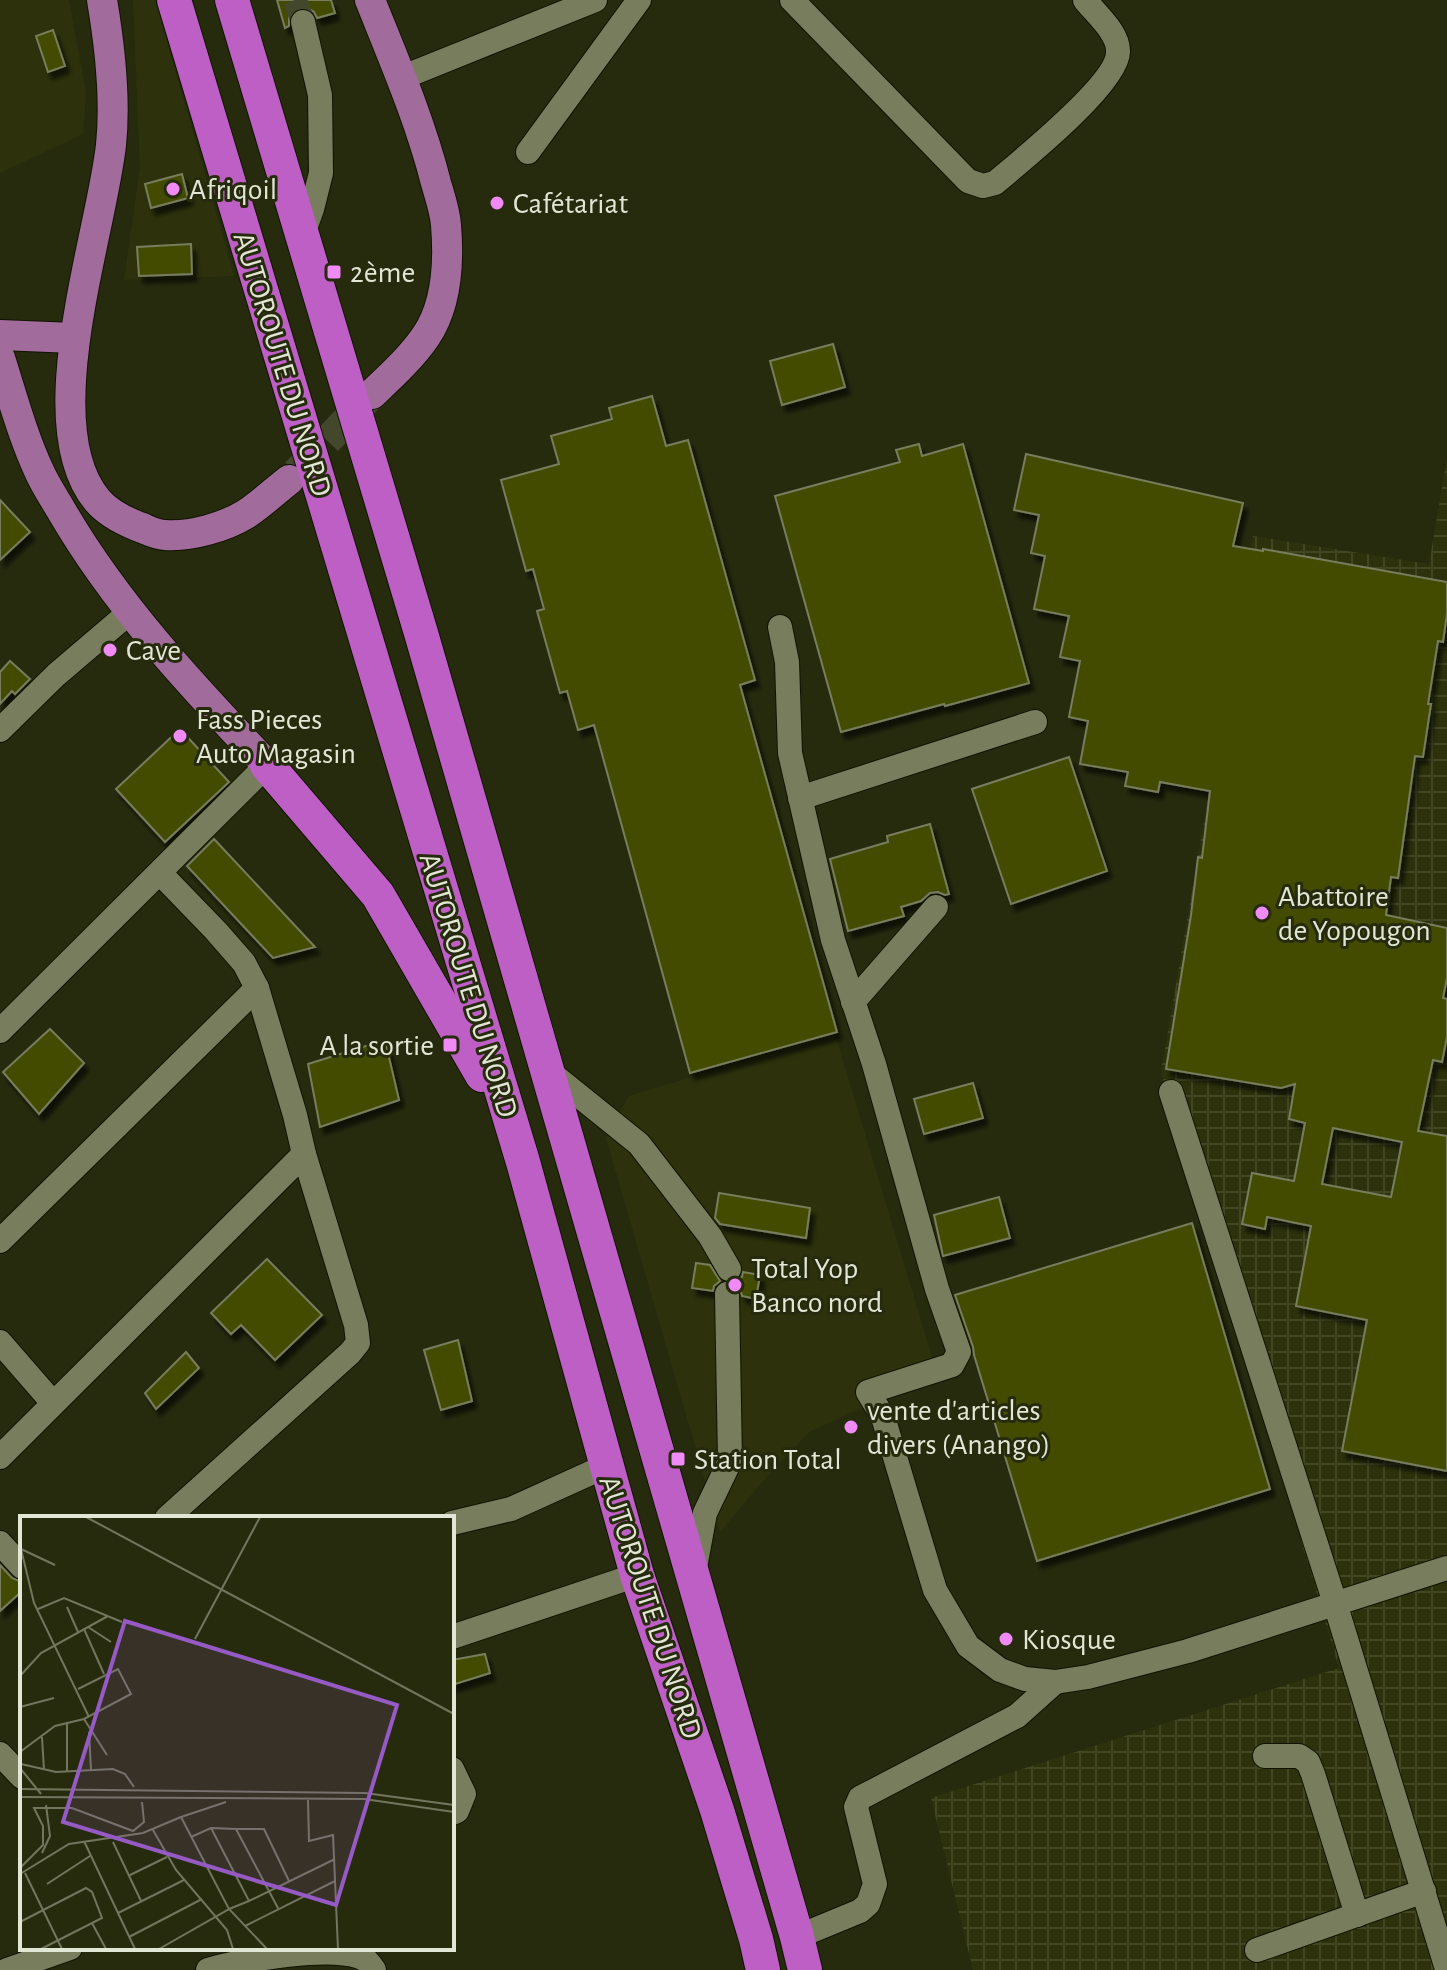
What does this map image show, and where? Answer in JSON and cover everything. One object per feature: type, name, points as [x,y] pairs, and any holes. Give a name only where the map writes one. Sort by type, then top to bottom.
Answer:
[{"type":"highway","name":"AUTOROUTE DU NORD","points":[[174,0],[523,1162],[637,1575],[717,1810],[763,1970]]},
{"type":"highway","name":"AUTOROUTE DU NORD","points":[[232,0],[421,633],[805,1970]]},
{"type":"highway","points":[[267,765],[378,895],[497,1099],[523,1162]]},
{"type":"main road","points":[[102,0],[112,92],[111,144],[74,338],[71,372],[70,414],[82,477],[97,501],[121,519],[163,536],[200,533],[244,515],[289,480]]},
{"type":"main road","points":[[370,0],[431,161],[446,222],[447,268],[438,310],[427,335],[396,372],[372,394]]},
{"type":"main road","points":[[0,335],[74,338]]},
{"type":"main road","points":[[0,358],[40,473],[84,549],[193,688],[267,765]]},
{"type":"street","points":[[401,78],[595,0]]},
{"type":"street","points":[[528,152],[639,0]]},
{"type":"street","points":[[792,0],[968,181],[983,186],[995,183],[1057,130],[1106,79],[1119,53],[1115,37],[1085,0]]},
{"type":"street","points":[[302,237],[321,173],[320,95],[303,22]]},
{"type":"street","points":[[0,730],[56,675],[131,611]]},
{"type":"street","points":[[780,627],[787,662],[790,753],[833,940],[874,1064],[937,1289],[959,1352],[952,1365],[868,1392],[883,1417],[935,1590],[968,1646],[1000,1670],[1025,1679],[1055,1682],[1088,1677],[1188,1651],[1447,1568]]},
{"type":"street","points":[[800,798],[1035,722]]},
{"type":"street","points":[[0,1031],[267,765]]},
{"type":"street","points":[[160,873],[244,963],[257,988],[356,1325],[358,1343],[169,1516]]},
{"type":"street","points":[[853,1002],[936,907]]},
{"type":"street","points":[[0,1241],[257,988]]},
{"type":"street","points":[[546,1069],[639,1144],[710,1236],[729,1269]]},
{"type":"street","points":[[1171,1092],[1335,1603],[1447,1969]]},
{"type":"street","points":[[0,1457],[304,1154]]},
{"type":"street","points":[[693,1575],[705,1513],[730,1461],[727,1294]]},
{"type":"street","points":[[0,1342],[53,1403]]},
{"type":"street","points":[[454,1523],[511,1509],[606,1466]]},
{"type":"street","points":[[0,1543],[20,1565]]},
{"type":"street","points":[[454,1636],[637,1575]]},
{"type":"street","points":[[797,1937],[860,1911],[868,1904],[875,1884],[856,1807],[860,1798],[1017,1716],[1055,1682]]},
{"type":"street","points":[[0,1754],[20,1775]]},
{"type":"street","points":[[1265,1756],[1299,1756],[1308,1762],[1357,1915]]},
{"type":"street","points":[[454,1773],[464,1794],[454,1812]]},
{"type":"street","points":[[1257,1950],[1424,1891]]},
{"type":"street","points":[[7,1970],[64,1950]]},
{"type":"street","points":[[208,1970],[274,1956],[327,1953],[352,1955],[366,1960],[374,1970]]},
{"type":"shaded area","points":[[0,0],[69,0],[86,93],[83,134],[0,173]]},
{"type":"shaded area","points":[[133,0],[155,0],[234,276],[124,280],[140,167]]},
{"type":"shaded area","points":[[1447,458],[1447,1970],[973,1970],[931,1798],[1339,1668],[1161,1072],[1253,536],[1429,564]]},
{"type":"shaded area","points":[[835,1034],[937,1374],[809,1432],[720,1532],[606,1138],[629,1096]]},
{"type":"building","points":[[277,0],[331,0],[335,13],[317,18],[308,8],[299,8],[292,12],[289,26],[285,28]]},
{"type":"building","points":[[53,30],[65,66],[48,72],[36,36]]},
{"type":"building","points":[[182,174],[188,198],[151,208],[145,184]]},
{"type":"building","points":[[191,244],[192,274],[139,276],[137,247]]},
{"type":"building","points":[[833,344],[845,387],[782,405],[770,361]]},
{"type":"building","points":[[652,396],[666,446],[688,440],[755,680],[740,685],[837,1032],[690,1073],[594,725],[578,730],[567,691],[560,693],[537,611],[544,609],[533,569],[526,571],[501,480],[559,464],[551,436],[612,419],[609,408]]},
{"type":"building","points":[[919,444],[922,456],[963,444],[1029,683],[841,732],[775,496],[900,462],[896,450]]},
{"type":"building","points":[[1026,454],[1243,503],[1233,546],[1447,582],[1447,614],[1443,642],[1438,641],[1423,757],[1415,756],[1398,878],[1391,877],[1386,915],[1447,928],[1447,978],[1443,998],[1447,999],[1447,1037],[1442,1062],[1433,1060],[1418,1131],[1447,1136],[1447,1471],[1342,1451],[1367,1320],[1296,1306],[1311,1226],[1267,1217],[1265,1229],[1242,1224],[1252,1173],[1294,1181],[1305,1123],[1289,1119],[1295,1084],[1281,1088],[1166,1069],[1198,857],[1202,858],[1210,791],[1160,782],[1158,792],[1125,786],[1128,772],[1080,764],[1088,721],[1069,717],[1080,661],[1060,657],[1069,616],[1034,609],[1045,556],[1031,553],[1039,515],[1014,510]],"holes":[[[1333,1128],[1402,1142],[1391,1197],[1322,1184]]]},
{"type":"building","points":[[0,500],[30,532],[0,560]]},
{"type":"building","points":[[10,661],[30,679],[0,704],[0,672]]},
{"type":"building","points":[[180,729],[229,782],[165,842],[116,789]]},
{"type":"building","points":[[1069,757],[1107,871],[1011,904],[972,789]]},
{"type":"building","points":[[930,824],[949,894],[930,893],[921,901],[901,907],[904,916],[848,931],[830,859],[888,842],[887,836]]},
{"type":"building","points":[[214,839],[315,947],[273,958],[187,866]]},
{"type":"building","points":[[50,1029],[84,1063],[39,1114],[3,1072]]},
{"type":"building","points":[[385,1040],[399,1100],[320,1127],[308,1064]]},
{"type":"building","points":[[973,1083],[983,1118],[924,1134],[914,1099]]},
{"type":"building","points":[[719,1193],[810,1208],[806,1238],[720,1224],[715,1218]]},
{"type":"building","points":[[999,1197],[1010,1238],[943,1256],[934,1215]]},
{"type":"building","points":[[1192,1223],[1270,1489],[1037,1561],[955,1295]]},
{"type":"building","points":[[267,1259],[322,1315],[275,1360],[241,1325],[231,1334],[211,1313]]},
{"type":"building","points":[[696,1263],[710,1265],[720,1281],[713,1291],[692,1288]]},
{"type":"building","points":[[743,1272],[760,1275],[756,1299],[742,1296],[736,1282]]},
{"type":"building","points":[[458,1340],[472,1401],[441,1410],[424,1350]]},
{"type":"building","points":[[186,1352],[199,1368],[156,1409],[145,1393]]},
{"type":"building","points":[[0,1565],[12,1578],[20,1581],[20,1593],[0,1611]]},
{"type":"building","points":[[485,1654],[490,1673],[454,1684],[454,1660]]},
{"type":"tunnel","points":[[295,0],[303,22]]},
{"type":"tunnel","points":[[296,473],[368,398]]},
{"type":"place","name":"Afriqoil","points":[[173,189]]},
{"type":"place","name":"Cafétariat","points":[[497,203]]},
{"type":"place","name":"2ème","points":[[334,272]]},
{"type":"place","name":"Cave","points":[[110,650]]},
{"type":"place","name":"Fass Pieces Auto Magasin","points":[[180,736]]},
{"type":"place","name":"Abattoire de Yopougon","points":[[1262,913]]},
{"type":"place","name":"A la sortie","points":[[450,1045]]},
{"type":"place","name":"Total Yop Banco nord","points":[[735,1285]]},
{"type":"place","name":"vente d'articles divers (Anango)","points":[[851,1427]]},
{"type":"place","name":"Station Total","points":[[678,1459]]},
{"type":"place","name":"Kiosque","points":[[1006,1639]]}]
